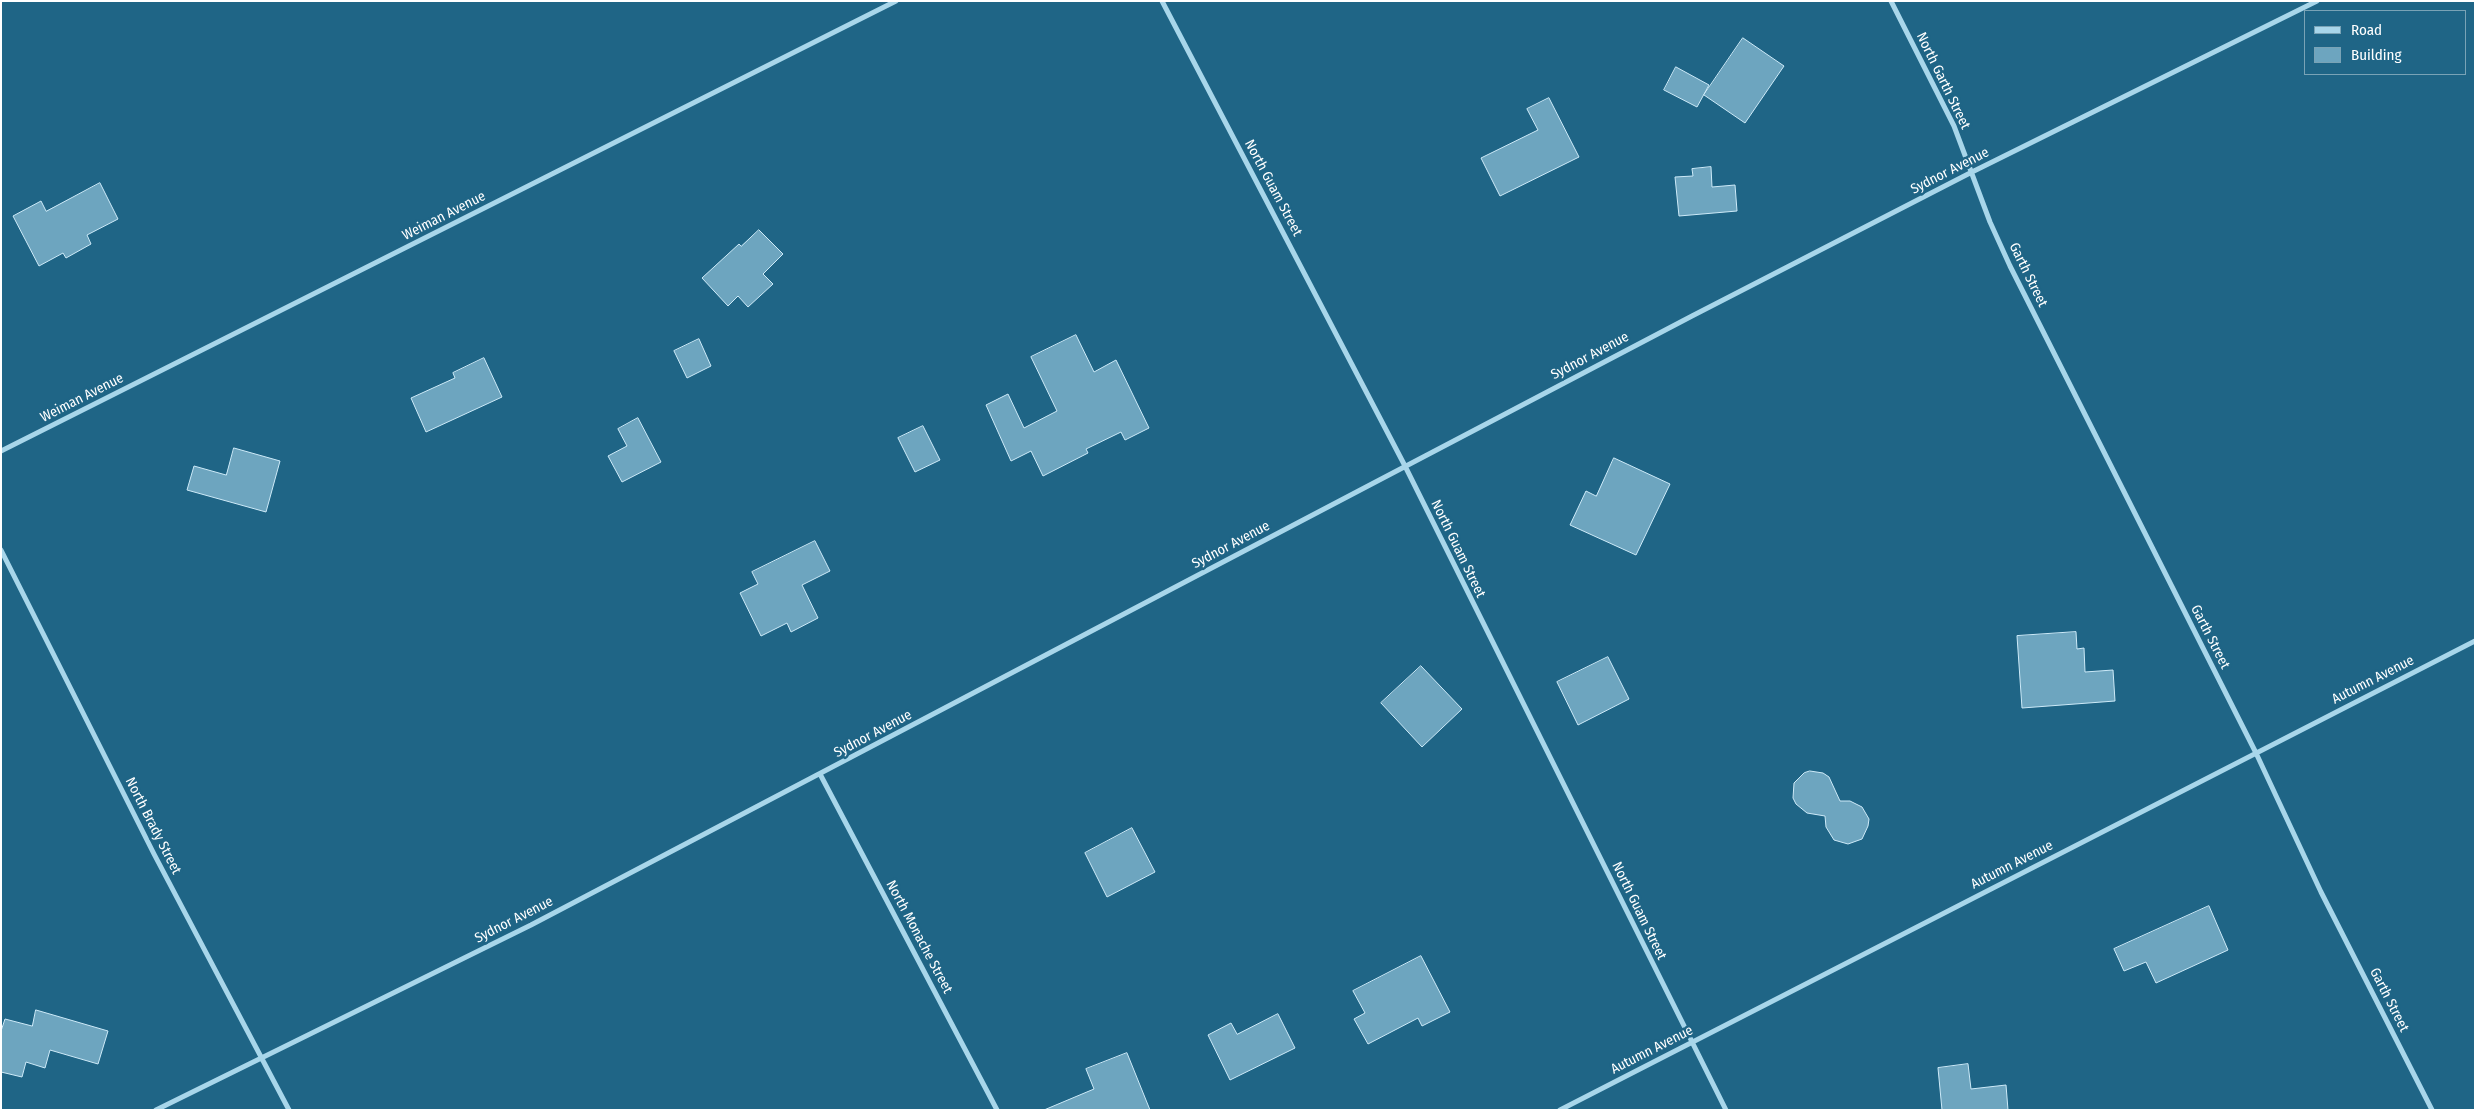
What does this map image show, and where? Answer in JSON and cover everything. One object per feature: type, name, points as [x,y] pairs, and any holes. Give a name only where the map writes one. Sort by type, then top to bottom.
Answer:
[{"type":"street","name":"Weiman Avenue","points":[[1,451],[896,1]]},
{"type":"street","name":"North Guam Street","points":[[1162,1],[1405,466],[1726,1110]]},
{"type":"street","name":"North Garth Street","points":[[1891,1],[1954,126],[1972,172]]},
{"type":"street","name":"Sydnor Avenue","points":[[156,1110],[261,1056],[531,925],[1405,466],[1972,172],[2317,1]]},
{"type":"street","name":"Garth Street","points":[[1972,172],[2010,266],[2256,753],[2321,892],[2432,1110]]},
{"type":"street","name":"North Brady Street","points":[[1,550],[154,854],[289,1110]]},
{"type":"street","name":"Autumn Avenue","points":[[1560,1110],[2475,641]]},
{"type":"street","name":"North Monache Street","points":[[820,774],[998,1110]]},
{"type":"building","points":[[1743,38],[1784,66],[1745,123],[1704,95]]},
{"type":"building","points":[[1676,67],[1709,85],[1697,107],[1664,90]]},
{"type":"building","points":[[1549,98],[1579,157],[1500,196],[1481,158],[1538,130],[1527,109]]},
{"type":"building","points":[[1711,167],[1712,187],[1735,185],[1737,211],[1679,216],[1675,177],[1693,176],[1692,169]]},
{"type":"building","points":[[100,183],[118,219],[87,235],[91,244],[66,258],[63,253],[39,266],[13,216],[41,201],[46,211]]},
{"type":"building","points":[[759,230],[783,254],[763,274],[773,284],[748,307],[738,296],[728,306],[702,278],[739,244],[741,246]]},
{"type":"building","points":[[1076,335],[1094,372],[1116,360],[1149,428],[1125,440],[1121,432],[1086,449],[1088,453],[1043,476],[1031,451],[1011,461],[986,405],[1008,394],[1024,428],[1057,411],[1031,357]]},
{"type":"building","points":[[699,339],[711,366],[687,378],[674,351]]},
{"type":"building","points":[[484,358],[502,397],[426,432],[411,398],[455,378],[453,373]]},
{"type":"building","points":[[638,418],[661,462],[622,482],[608,456],[627,446],[618,429]]},
{"type":"building","points":[[923,426],[940,460],[915,472],[898,438]]},
{"type":"building","points":[[234,448],[280,461],[266,512],[187,490],[194,466],[226,475]]},
{"type":"building","points":[[1614,458],[1670,484],[1636,555],[1570,525],[1586,491],[1596,496]]},
{"type":"building","points":[[815,541],[830,571],[802,585],[818,618],[791,632],[787,623],[761,636],[740,593],[758,584],[752,572]]},
{"type":"building","points":[[2076,632],[2077,649],[2084,648],[2085,672],[2113,670],[2115,701],[2022,708],[2017,636]]},
{"type":"building","points":[[1608,657],[1629,699],[1578,725],[1557,682]]},
{"type":"building","points":[[1421,666],[1462,709],[1422,747],[1381,703]]},
{"type":"building","points":[[1810,771],[1823,773],[1829,777],[1840,801],[1850,801],[1862,807],[1869,819],[1862,839],[1848,844],[1834,840],[1826,827],[1825,816],[1807,813],[1796,804],[1793,798],[1794,783],[1804,773]]},
{"type":"building","points":[[1132,828],[1155,872],[1107,897],[1085,853]]},
{"type":"building","points":[[2209,906],[2228,950],[2156,983],[2146,962],[2124,971],[2114,949]]},
{"type":"building","points":[[1421,956],[1450,1012],[1422,1026],[1418,1018],[1368,1044],[1354,1019],[1365,1013],[1353,991]]},
{"type":"building","points":[[36,1010],[108,1031],[98,1064],[50,1050],[45,1068],[26,1062],[22,1077],[1,1072],[1,1031],[5,1019],[32,1026]]},
{"type":"building","points":[[1278,1014],[1295,1048],[1230,1080],[1208,1035],[1231,1023],[1237,1034]]},
{"type":"building","points":[[1127,1053],[1150,1110],[1044,1110],[1094,1089],[1086,1069]]},
{"type":"building","points":[[1968,1064],[1971,1089],[2006,1085],[2008,1110],[1942,1110],[1938,1068]]}]
